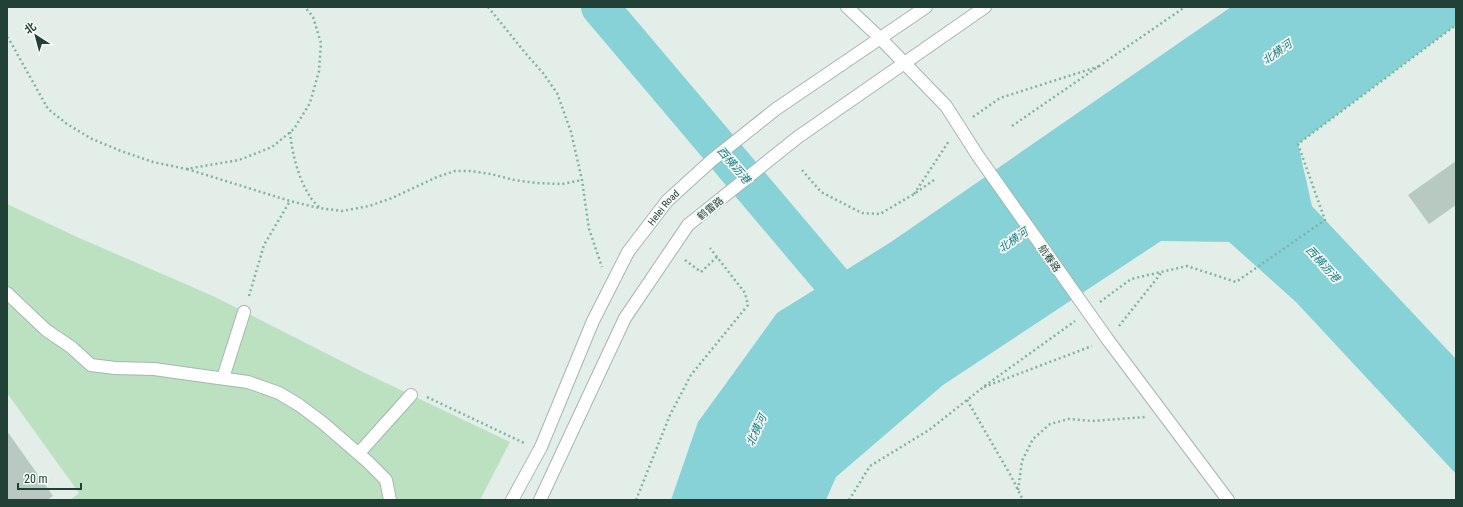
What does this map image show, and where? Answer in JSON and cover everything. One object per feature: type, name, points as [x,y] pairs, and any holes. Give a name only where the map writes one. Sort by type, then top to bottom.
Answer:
[{"type":"street","name":"航春路","points":[[847,7],[880,38],[946,106],[978,156],[1108,340],[1228,500]]},
{"type":"street","name":"Helei Road","points":[[512,500],[539,450],[593,321],[609,288],[628,252],[667,201],[712,160],[776,109],[926,7]]},
{"type":"street","name":"鹤雷路","points":[[540,500],[625,318],[688,225],[798,136],[985,7]]},
{"type":"street","points":[[7,293],[46,330],[71,347],[91,365],[115,368],[154,369],[223,378],[248,382],[279,393],[305,410],[358,453],[386,480],[390,500]]},
{"type":"street","points":[[223,378],[244,312]]},
{"type":"street","points":[[358,453],[412,395]]},
{"type":"path","points":[[186,169],[239,160],[272,147],[294,129],[310,103],[319,71],[321,43],[313,17],[306,7]]},
{"type":"path","points":[[488,7],[543,73],[557,93],[571,132],[582,180],[589,229],[609,288]]},
{"type":"path","points":[[1012,126],[1185,7]]},
{"type":"path","points":[[1100,303],[1132,279],[1187,266],[1236,282],[1326,220],[1298,144],[1456,25]]},
{"type":"path","points":[[7,37],[48,109],[67,124],[92,139],[153,162],[186,169],[290,201],[319,208],[342,211],[369,206],[404,193],[437,177],[455,171],[470,171],[491,174],[514,180],[536,183],[562,184],[582,180]]},
{"type":"path","points":[[914,194],[959,126],[1000,98],[1100,66]]},
{"type":"path","points":[[290,132],[296,161],[302,178],[309,195],[319,208]]},
{"type":"path","points":[[802,170],[821,192],[862,213],[880,214],[934,180]]},
{"type":"path","points":[[244,312],[264,245],[290,201]]},
{"type":"path","points":[[636,500],[670,415],[691,375],[748,305],[745,293],[710,248]]},
{"type":"path","points":[[672,250],[701,272],[717,257]]},
{"type":"path","points":[[982,388],[1108,340],[1163,272]]},
{"type":"path","points":[[849,500],[870,466],[929,430],[982,388],[1080,317]]},
{"type":"path","points":[[412,395],[419,394],[539,450]]},
{"type":"path","points":[[967,400],[977,415],[1023,500]]},
{"type":"path","points":[[1018,490],[1022,462],[1033,439],[1050,424],[1069,419],[1092,421],[1165,416]]},
{"type":"green space","points":[[7,204],[77,237],[213,296],[363,372],[510,442],[480,500],[70,500],[79,493],[7,393]]},
{"type":"water","name":"北横河","points":[[1231,7],[1456,7],[1456,25],[1298,144],[1312,206],[1456,359],[1456,474],[1296,302],[1229,242],[1161,241],[943,385],[836,477],[826,500],[671,500],[698,422],[777,313],[891,242]]},
{"type":"building","points":[[1456,161],[1456,205],[1429,224],[1408,195]]},
{"type":"building","points":[[7,431],[53,496],[47,500],[7,500]]},
{"type":"waterway","name":"西横沥港","points":[[600,7],[864,319]]}]
